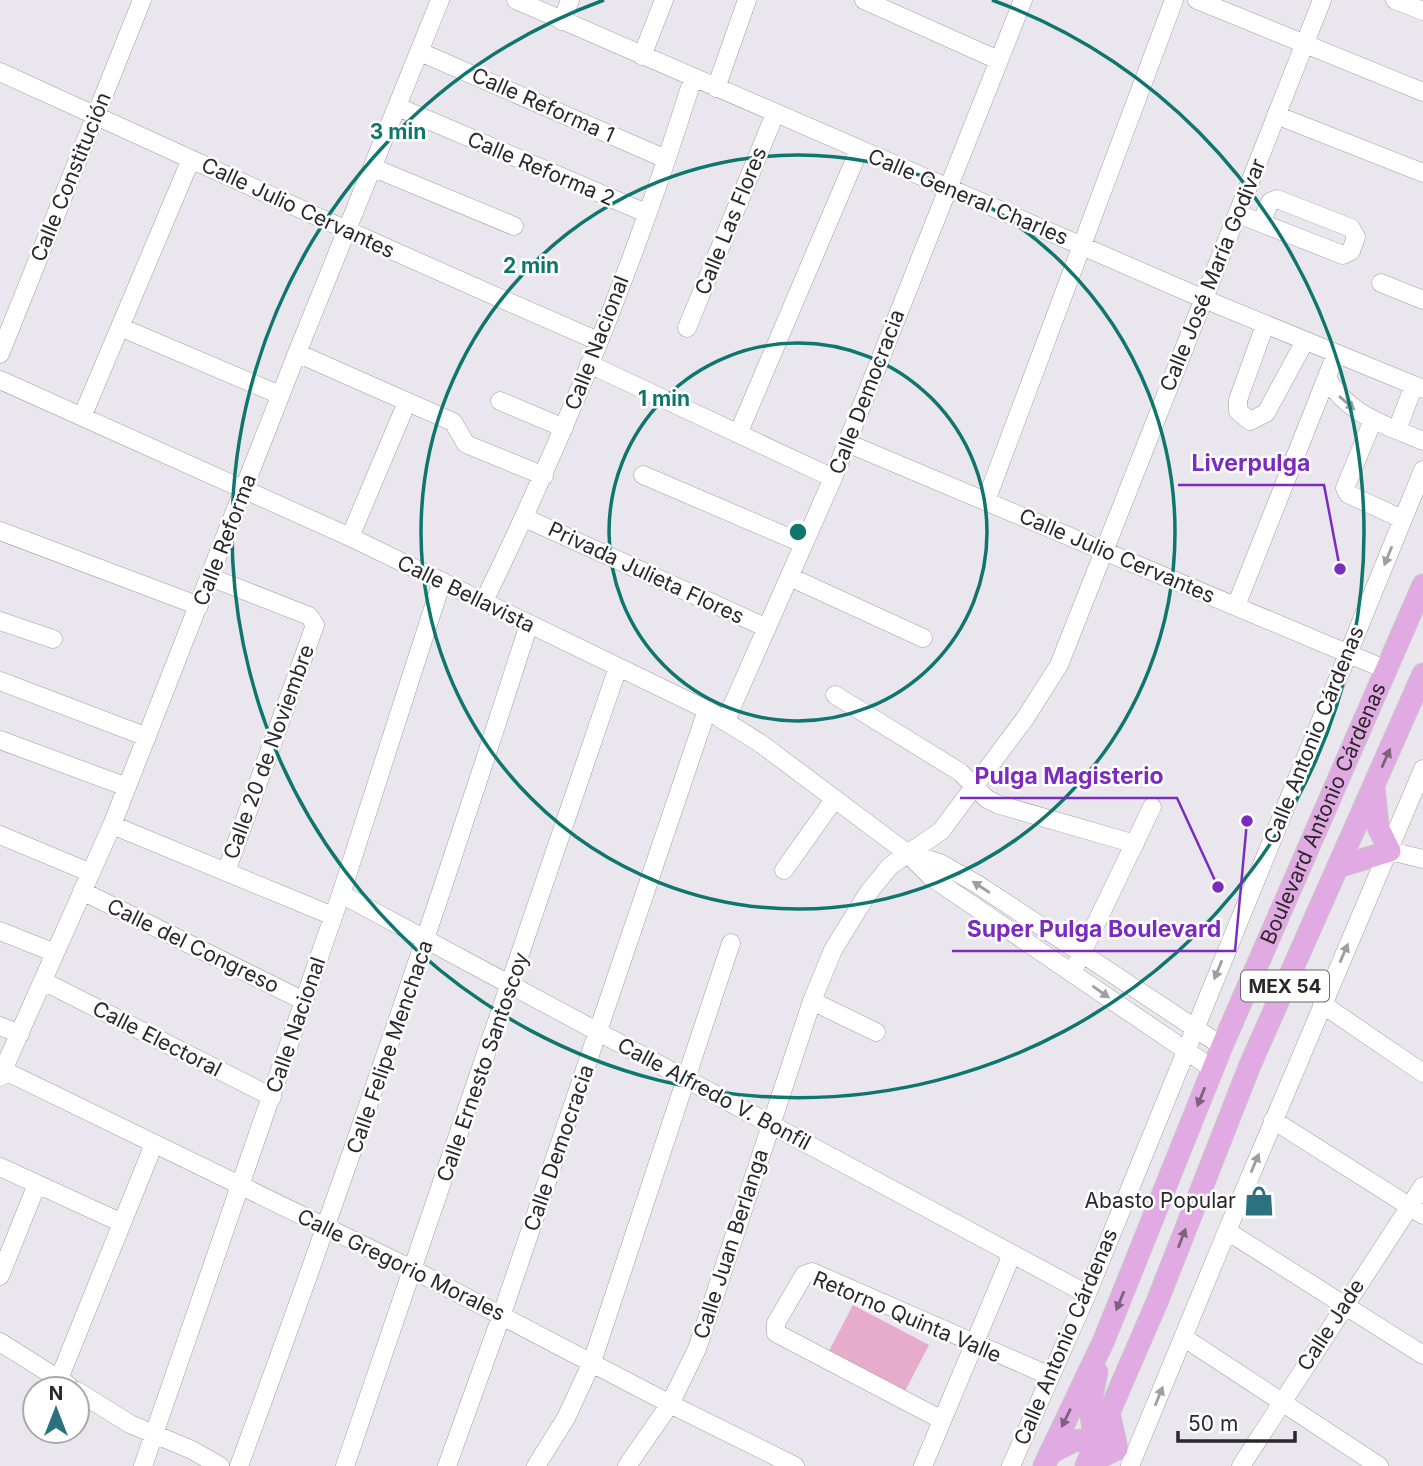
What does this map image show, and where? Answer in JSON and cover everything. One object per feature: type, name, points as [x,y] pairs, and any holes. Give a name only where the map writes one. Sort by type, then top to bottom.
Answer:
[{"type":"main road","name":"Boulevard Antonio Cárdenas","points":[[1047,1459],[1104,1340],[1222,1046],[1423,585]]},
{"type":"main road","name":"Boulevard Antonio Cárdenas","points":[[1086,1465],[1157,1302],[1250,1065],[1423,676]]},
{"type":"main road","points":[[1338,867],[1390,851],[1378,827],[1374,785]]},
{"type":"main road","points":[[1047,1459],[1074,1441],[1097,1438],[1090,1420],[1090,1410],[1104,1340]]},
{"type":"main road","points":[[1086,1465],[1132,1460],[1109,1412]]},
{"type":"street","name":"Calle Constitución","points":[[0,354],[142,0]]},
{"type":"street","name":"Calle Reforma","points":[[1,1074],[112,825],[280,395],[440,0]]},
{"type":"street","name":"Calle General Charles","points":[[516,0],[1082,247],[1418,387]]},
{"type":"street","points":[[562,20],[570,0]]},
{"type":"street","points":[[642,56],[664,0]]},
{"type":"street","points":[[716,88],[747,0]]},
{"type":"street","points":[[864,0],[999,61]]},
{"type":"street","name":"Calle Democracia","points":[[726,720],[833,478],[946,188],[1023,0]]},
{"type":"street","points":[[986,500],[1174,0]]},
{"type":"street","points":[[1197,0],[1217,4],[1304,44],[1423,92]]},
{"type":"street","name":"Calle José María Godivar","points":[[975,785],[1026,717],[1059,665],[1322,0]]},
{"type":"street","points":[[1395,0],[1423,11]]},
{"type":"street","name":"Calle Reforma 1","points":[[420,52],[666,159]]},
{"type":"street","name":"Calle Julio Cervantes","points":[[1,74],[96,113],[348,232],[598,341]]},
{"type":"street","name":"Calle Nacional","points":[[484,601],[525,518],[564,428],[666,159],[693,78]]},
{"type":"street","name":"Calle Reforma 2","points":[[398,107],[646,213]]},
{"type":"street","name":"Calle Las Flores","points":[[687,328],[775,114]]},
{"type":"street","points":[[1276,115],[1423,173]]},
{"type":"street","points":[[738,434],[859,150]]},
{"type":"street","points":[[82,417],[191,159]]},
{"type":"street","points":[[374,168],[514,226]]},
{"type":"street","points":[[1238,214],[1261,223],[1343,255],[1352,251],[1356,237],[1351,228],[1277,199],[1270,202],[1261,223]]},
{"type":"street","points":[[1381,283],[1423,300]]},
{"type":"street","points":[[1265,325],[1238,400],[1238,411],[1250,421],[1266,413],[1305,341]]},
{"type":"street","points":[[120,327],[280,395]]},
{"type":"street","points":[[297,354],[453,422],[466,444],[544,476]]},
{"type":"street","points":[[1236,606],[1336,354]]},
{"type":"street","points":[[589,364],[833,478]]},
{"type":"street","points":[[1327,378],[1342,401],[1373,420],[1423,441]]},
{"type":"street","name":"Calle Bellavista","points":[[0,380],[349,537],[726,720],[907,853],[940,863],[977,884],[1185,1050],[1213,1069]]},
{"type":"street","points":[[1397,430],[1418,387]]},
{"type":"street","points":[[500,401],[564,428]]},
{"type":"street","points":[[349,537],[407,402]]},
{"type":"street","points":[[1373,420],[1345,488],[1348,494],[1402,519]]},
{"type":"street","name":"Calle Julio Cervantes","points":[[847,443],[1387,670]]},
{"type":"street","name":"Calle Antonio Cárdenas","points":[[1011,1466],[1087,1294],[1423,470]]},
{"type":"street","points":[[643,475],[804,544]]},
{"type":"street","name":"Privada Julieta Flores","points":[[525,518],[767,628]]},
{"type":"street","points":[[0,531],[199,606]]},
{"type":"street","name":"Calle 20 de Noviembre","points":[[210,577],[309,616],[315,621],[226,872]]},
{"type":"street","points":[[790,577],[923,638]]},
{"type":"street","name":"Calle Nacional","points":[[143,1466],[341,894],[442,581]]},
{"type":"street","points":[[0,621],[53,639]]},
{"type":"street","name":"Calle Felipe Menchaca","points":[[239,1466],[327,1228],[427,939],[530,624]]},
{"type":"street","name":"Calle Ernesto Santoscoy","points":[[345,1466],[618,667]]},
{"type":"street","points":[[0,681],[147,737]]},
{"type":"street","points":[[835,695],[960,772],[997,804],[1135,844]]},
{"type":"street","name":"Calle Democracia","points":[[447,1466],[502,1314],[708,710]]},
{"type":"street","points":[[0,740],[127,787]]},
{"type":"street","points":[[1097,1438],[1132,1460],[1423,769]]},
{"type":"street","name":"Calle Juan Berlanga","points":[[627,1466],[684,1380],[708,1321],[812,1001],[848,922],[881,876],[907,853],[941,831],[975,785]]},
{"type":"street","points":[[784,870],[833,801]]},
{"type":"street","points":[[1076,964],[1152,807]]},
{"type":"street","points":[[112,825],[333,916]]},
{"type":"street","points":[[0,835],[91,873]]},
{"type":"street","points":[[1390,851],[1423,859]]},
{"type":"street","name":"Calle del Congreso","points":[[82,891],[304,1001]]},
{"type":"street","name":"Calle Alfredo V. Bonfil","points":[[341,894],[1087,1294]]},
{"type":"street","points":[[0,931],[55,953]]},
{"type":"street","points":[[536,1466],[566,1418],[592,1362],[730,943]]},
{"type":"street","name":"Calle Bellavista","points":[[1076,964],[1222,1046]]},
{"type":"street","name":"Calle Electoral","points":[[43,981],[272,1097]]},
{"type":"street","points":[[812,1001],[876,1032]]},
{"type":"street","points":[[1322,1004],[1423,1073]]},
{"type":"street","points":[[0,1026],[20,1034]]},
{"type":"street","name":"Calle Gregorio Morales","points":[[1,1074],[154,1144],[414,1270],[795,1466]]},
{"type":"street","points":[[1273,1120],[1416,1210]]},
{"type":"street","points":[[74,1375],[122,1223],[154,1144]]},
{"type":"street","points":[[0,1167],[122,1223]]},
{"type":"street","points":[[0,1276],[37,1184]]},
{"type":"street","name":"Calle Jade","points":[[1241,1466],[1344,1304],[1416,1210],[1423,1186]]},
{"type":"street","points":[[1227,1231],[1423,1354]]},
{"type":"street","points":[[923,1466],[1013,1254]]},
{"type":"street","name":"Retorno Quinta Valle","points":[[943,1420],[780,1337],[776,1324],[804,1275],[812,1272],[1051,1377]]},
{"type":"street","points":[[1183,1337],[1379,1466]]},
{"type":"street","points":[[0,1342],[52,1375]]},
{"type":"street","points":[[91,1399],[130,1424],[220,1466]]},
{"type":"shaded area","points":[[853,1305],[929,1345],[905,1391],[829,1351]]},
{"type":"place","name":"Liverpulga","points":[[1340,569]]},
{"type":"place","name":"Super Pulga Boulevard","points":[[1247,821]]},
{"type":"place","name":"Pulga Magisterio","points":[[1218,887]]},
{"type":"place","name":"Abasto Popular","points":[[1259,1201]]}]
